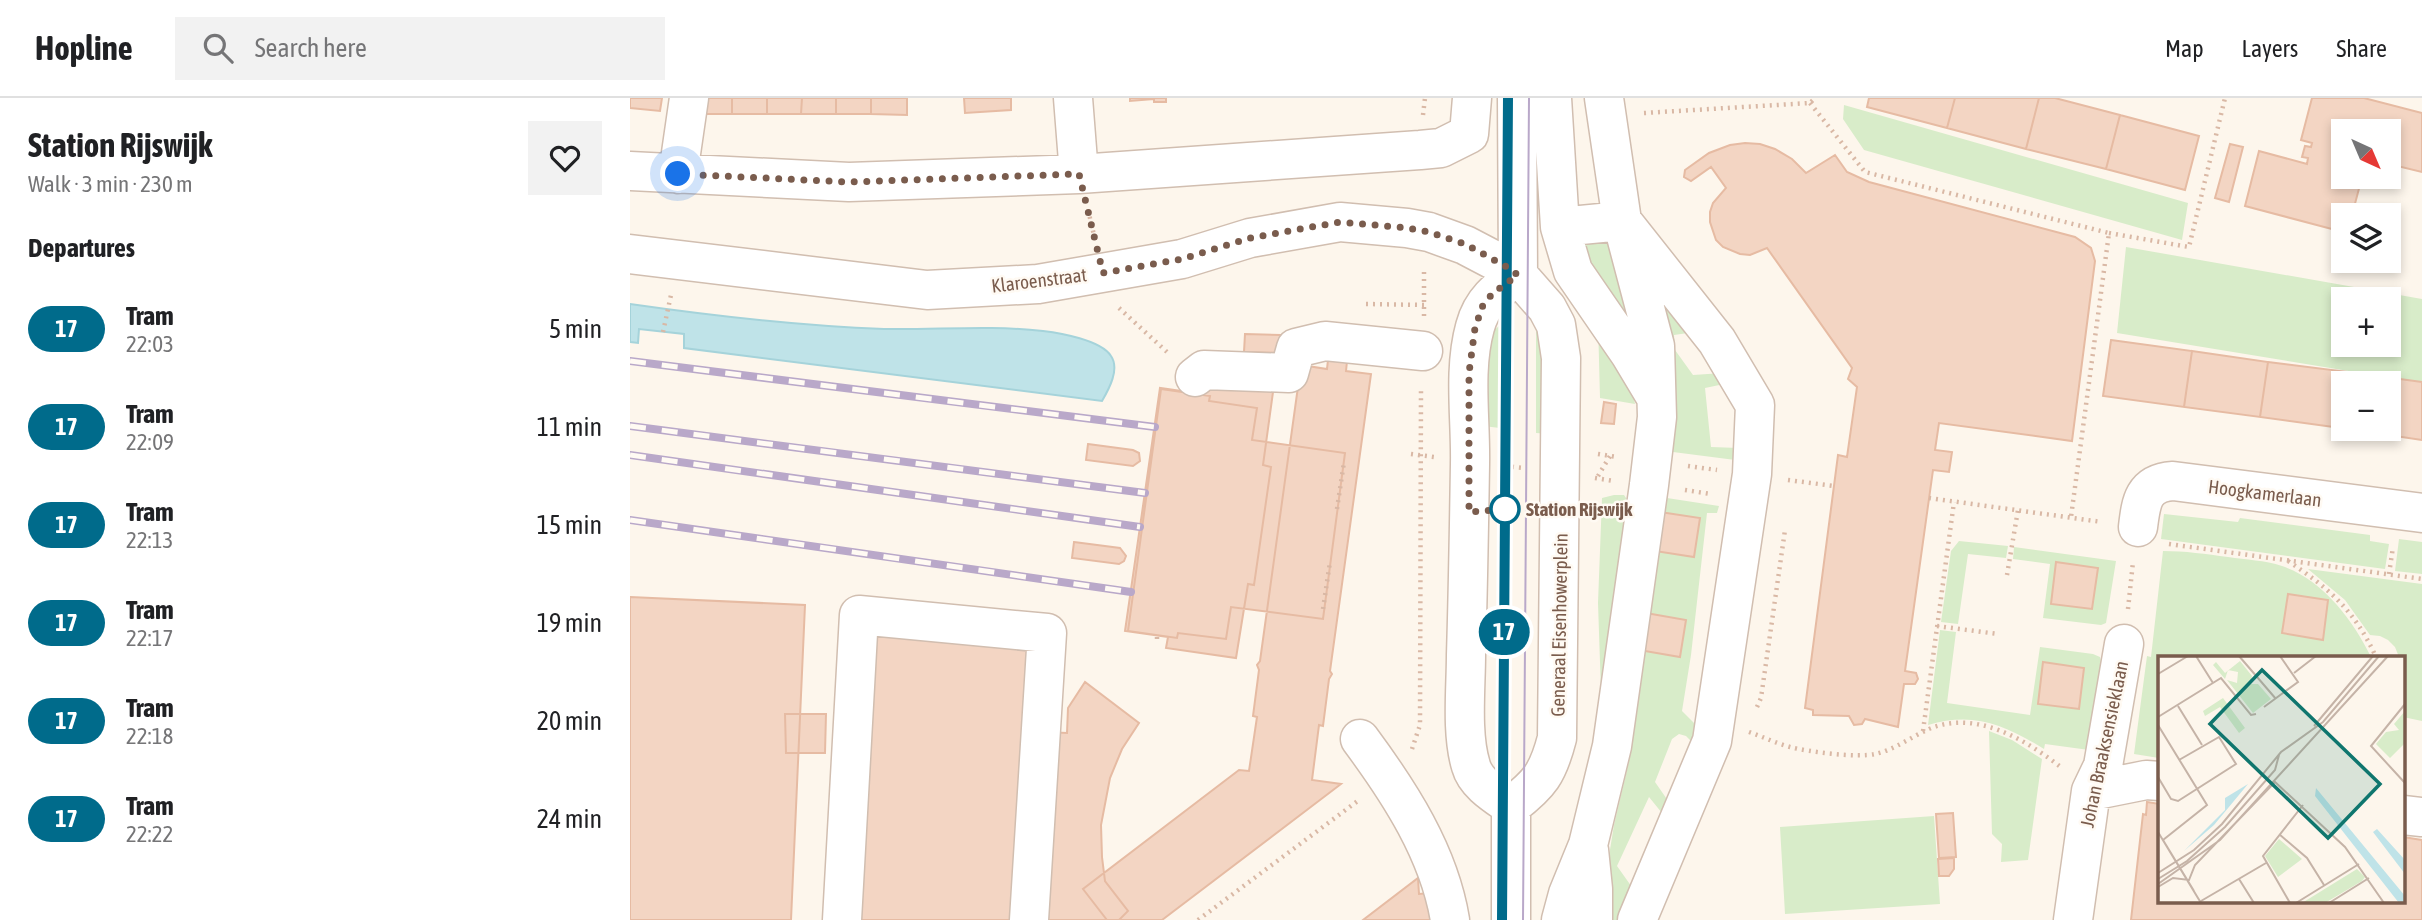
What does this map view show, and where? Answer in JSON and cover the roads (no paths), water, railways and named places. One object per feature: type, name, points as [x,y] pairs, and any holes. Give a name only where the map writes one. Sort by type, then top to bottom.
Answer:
[{"type":"street","points":[[678,174],[689,98]]},
{"type":"street","points":[[1073,98],[1079,174]]},
{"type":"street","points":[[1511,920],[1511,806],[1479,781],[1471,768],[1467,747],[1466,689],[1471,436],[1469,373],[1475,328],[1483,305],[1493,293],[1518,275],[1517,98]]},
{"type":"street","points":[[1552,98],[1560,227],[1573,271],[1630,354],[1655,396]]},
{"type":"street","points":[[1561,920],[1568,894],[1588,845],[1612,746],[1657,417],[1655,346],[1622,221],[1620,106]]},
{"type":"street","points":[[630,171],[849,182],[1079,174],[1441,148],[1471,116]]},
{"type":"street","points":[[1560,227],[1622,221]]},
{"type":"street","points":[[1622,221],[1717,341],[1755,405],[1752,474],[1712,741],[1637,920]]},
{"type":"street","name":"Klaroenstraat","points":[[630,254],[927,290],[1038,284],[1182,259],[1250,238],[1340,222],[1429,232],[1465,244],[1518,275]]},
{"type":"street","name":"Generaal Eisenhowerplein","points":[[1511,806],[1542,779],[1552,758],[1557,738],[1560,522],[1561,358],[1556,325],[1546,308],[1518,275]]},
{"type":"street","points":[[1195,377],[1204,370],[1289,373],[1296,348],[1325,341],[1423,351]]},
{"type":"street","name":"Hoogkamerlaan","points":[[2137,527],[2143,497],[2155,485],[2173,481],[2422,513]]},
{"type":"street","points":[[842,920],[859,615],[1047,633],[1029,920]]},
{"type":"street","name":"Johan Braaksensieklaan","points":[[2073,920],[2091,791],[2103,766],[2124,644]]},
{"type":"street","points":[[1360,739],[1404,801],[1428,849],[1448,905],[1450,920]]},
{"type":"street","points":[[2091,791],[2146,780],[2158,781]]},
{"type":"street","points":[[2404,815],[2422,817]]},
{"type":"street","points":[[1588,845],[1593,920]]},
{"type":"water","points":[[630,304],[820,326],[884,329],[1003,328],[1050,332],[1080,338],[1106,350],[1113,361],[1114,373],[1102,401],[684,348],[684,334],[639,329],[638,343],[630,342]]},
{"type":"tram line","points":[[1502,920],[1508,98]]},
{"type":"tram line","name":"17","points":[[1502,920],[1508,98]]},
{"type":"tram line","points":[[1523,920],[1529,98]]},
{"type":"railway","points":[[630,361],[1155,427]]},
{"type":"railway","points":[[630,426],[1145,493]]},
{"type":"railway","points":[[630,455],[1140,527]]},
{"type":"railway","points":[[630,520],[1131,592]]},
{"type":"place","name":"Station Rijswijk","points":[[1505,509]]}]
